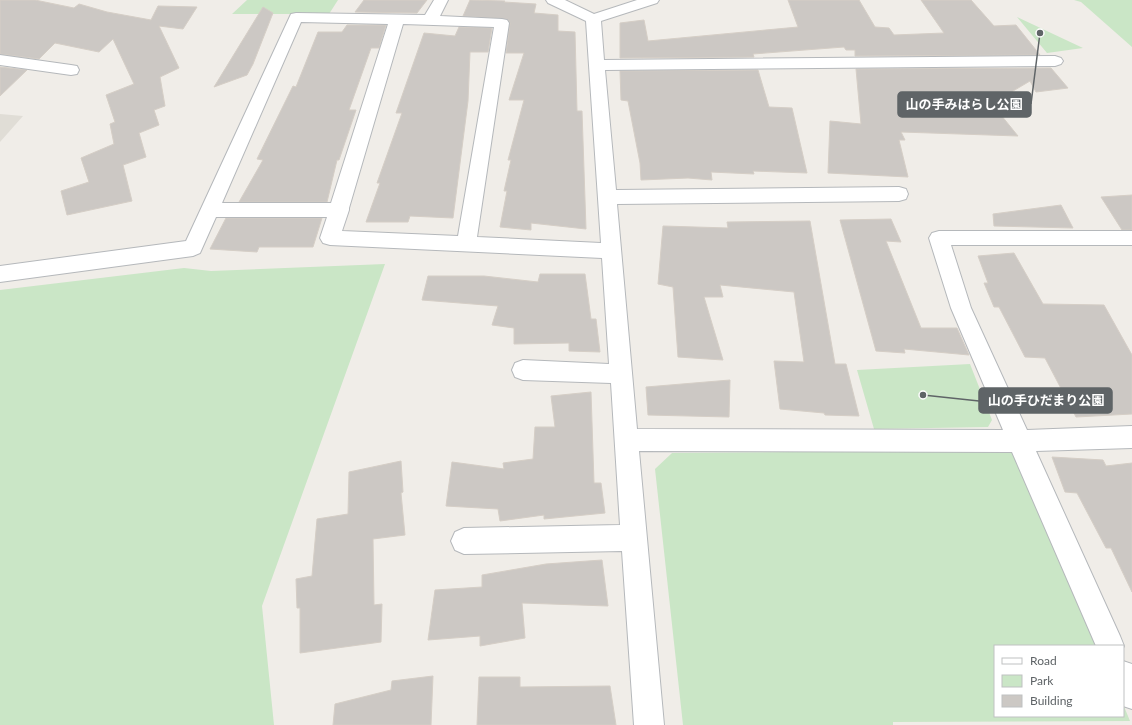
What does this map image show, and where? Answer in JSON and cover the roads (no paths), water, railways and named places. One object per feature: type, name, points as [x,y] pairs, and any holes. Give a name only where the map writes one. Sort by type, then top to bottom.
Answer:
[{"type":"street","points":[[430,20],[441,0]]},
{"type":"street","points":[[553,0],[593,19],[652,0]]},
{"type":"street","points":[[0,274],[193,248],[296,17],[335,11],[397,20],[430,20],[502,24],[466,244]]},
{"type":"street","points":[[593,19],[649,725]]},
{"type":"street","points":[[397,20],[340,210],[330,238],[612,251]]},
{"type":"street","points":[[0,60],[70,70]]},
{"type":"street","points":[[597,65],[1055,61]]},
{"type":"street","points":[[608,197],[899,194]]},
{"type":"street","points":[[211,210],[340,210]]},
{"type":"street","points":[[1110,645],[961,308],[938,238],[1132,238]]},
{"type":"street","points":[[523,370],[621,374]]},
{"type":"street","points":[[627,440],[1019,441],[1132,437]]},
{"type":"street","points":[[464,541],[634,538]]},
{"type":"street","points":[[1124,677],[1132,695]]},
{"type":"place","name":"山の手みはらし公園","points":[[1040,33]]},
{"type":"place","name":"山の手ひだまり公園","points":[[923,395]]}]
